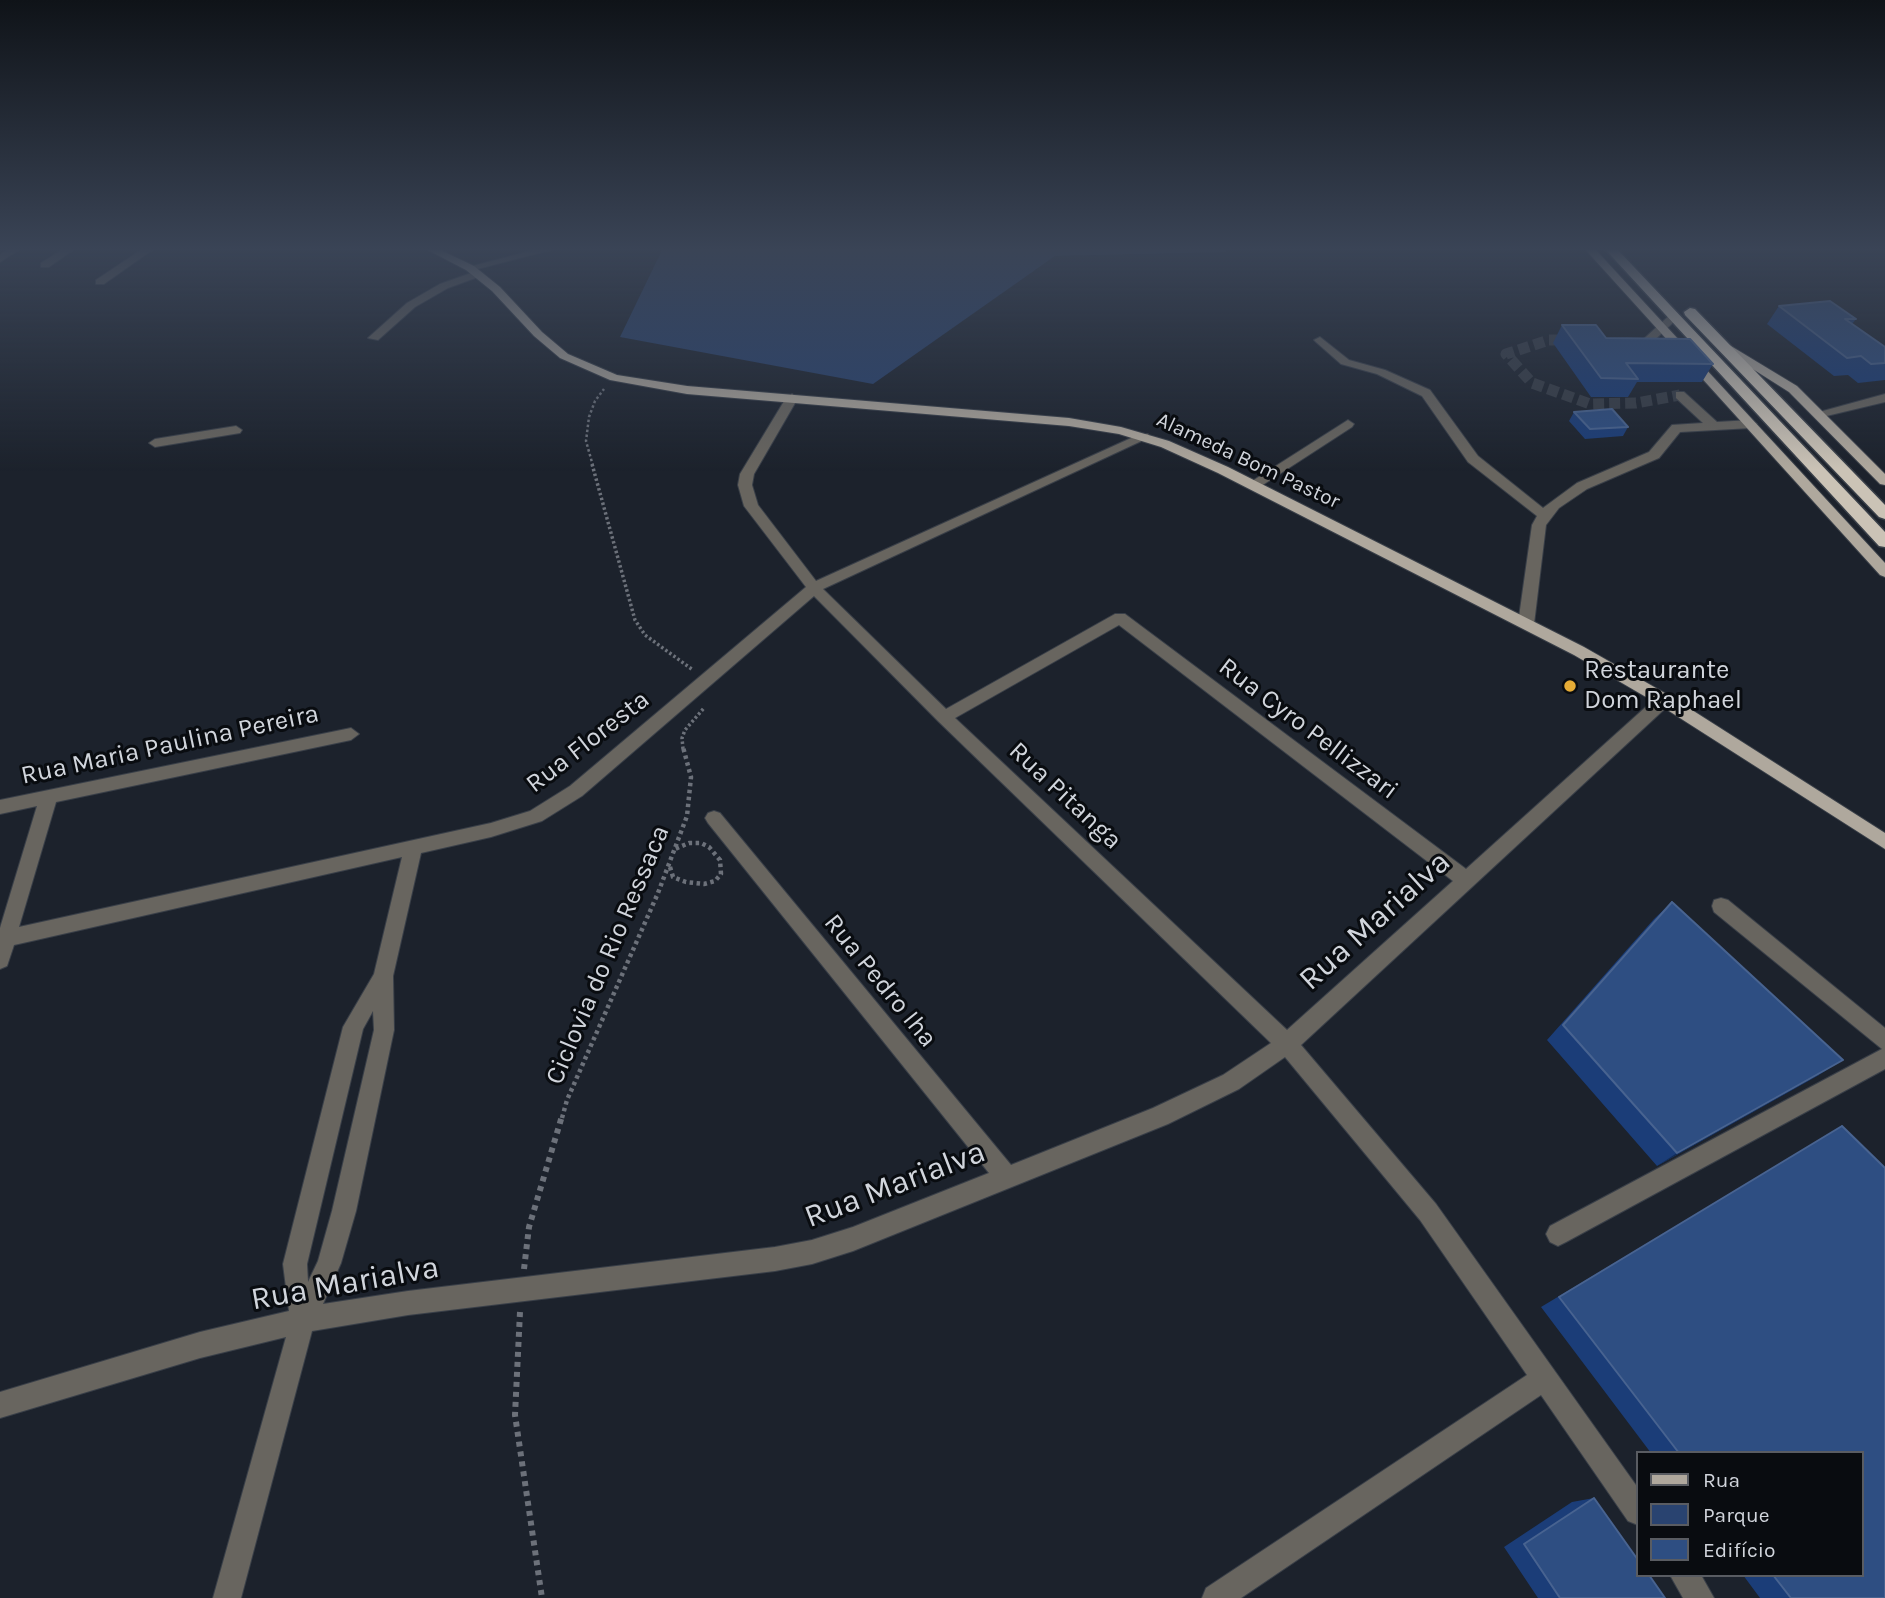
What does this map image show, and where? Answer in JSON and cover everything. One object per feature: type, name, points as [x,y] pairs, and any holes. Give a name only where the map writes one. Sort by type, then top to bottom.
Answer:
[{"type":"highway","points":[[1690,323],[1885,542]]},
{"type":"highway","points":[[1694,323],[1722,345],[1885,514]]},
{"type":"main road","name":"Alameda Bom Pastor","points":[[528,323],[550,346],[580,364],[614,378],[666,388],[1045,419],[1109,428],[1144,437],[1194,456],[1526,624],[1664,700],[1885,842]]},
{"type":"main road","points":[[1658,323],[1885,572]]},
{"type":"main road","points":[[1722,345],[1793,389],[1885,481]]},
{"type":"street","points":[[374,338],[391,323]]},
{"type":"street","points":[[1639,349],[1667,323]]},
{"type":"street","points":[[1320,341],[1345,362],[1381,372],[1426,393],[1473,459],[1544,515]]},
{"type":"street","points":[[1680,395],[1715,427]]},
{"type":"street","name":"Rua Pitanga","points":[[792,398],[747,474],[745,485],[751,506],[814,588],[944,717],[1287,1044],[1428,1212],[1636,1508]]},
{"type":"street","points":[[1818,414],[1885,398]]},
{"type":"street","points":[[1253,485],[1348,424]]},
{"type":"street","points":[[1526,624],[1537,541],[1544,515],[1566,495],[1654,455],[1676,428],[1751,424]]},
{"type":"street","points":[[155,443],[236,430]]},
{"type":"street","name":"Rua Floresta","points":[[3,939],[513,825],[558,805],[703,685],[814,588],[846,569],[1144,437]]},
{"type":"street","name":"Rua Cyro Pellizzari","points":[[944,717],[1120,618],[1466,880]]},
{"type":"street","name":"Rua Marialva","points":[[0,1405],[200,1345],[303,1320],[408,1303],[775,1259],[812,1252],[853,1239],[1202,1097],[1231,1082],[1287,1044],[1664,700]]},
{"type":"street","name":"Rua Maria Paulina Pereira","points":[[0,807],[351,734]]},
{"type":"street","points":[[0,960],[3,939],[49,797]]},
{"type":"street","name":"Rua Pedro Iha","points":[[714,818],[1006,1177]]},
{"type":"street","points":[[227,1598],[303,1320],[329,1263],[368,1108],[384,1031],[383,976],[413,848]]},
{"type":"street","points":[[1721,906],[1885,1041]]},
{"type":"street","points":[[303,1320],[295,1264],[353,1027],[383,976]]},
{"type":"street","points":[[1558,1234],[1885,1058]]},
{"type":"street","points":[[1216,1598],[1545,1378]]},
{"type":"street","points":[[1685,1577],[1700,1598]]},
{"type":"path","points":[[614,378],[595,401],[587,425],[586,441],[635,620],[645,635],[684,661],[703,685]]},
{"type":"path","name":"Ciclovia do Rio Ressaca","points":[[542,1598],[515,1415],[521,1289],[529,1227],[567,1100],[670,862],[691,797],[691,777],[682,749],[682,738],[685,730],[709,702],[703,685]]},
{"type":"path","points":[[670,862],[673,877],[686,883],[704,884],[715,881],[721,874],[720,860],[709,847],[701,843],[689,843],[674,849]]},
{"type":"green space","points":[[627,323],[960,323],[873,384],[620,337]]},
{"type":"building","points":[[1801,323],[1850,323],[1885,347],[1885,363],[1871,364],[1861,356],[1847,358]]},
{"type":"building","points":[[1562,325],[1596,325],[1606,338],[1690,339],[1713,364],[1626,363],[1638,379],[1601,378]]},
{"type":"building","points":[[1612,409],[1628,427],[1590,429],[1574,412]]},
{"type":"building","points":[[1672,902],[1843,1060],[1677,1153],[1563,1025]]},
{"type":"building","points":[[1842,1126],[1885,1168],[1885,1598],[1791,1598],[1775,1577],[1864,1577],[1864,1451],[1677,1451],[1559,1297]]},
{"type":"building","points":[[1594,1498],[1636,1557],[1636,1577],[1650,1577],[1665,1598],[1560,1598],[1524,1544]]},
{"type":"tunnel","points":[[1576,340],[1549,340],[1506,354],[1532,383],[1590,404],[1636,403],[1680,395]]},
{"type":"place","name":"Restaurante Dom Raphael","points":[[1570,686]]}]
